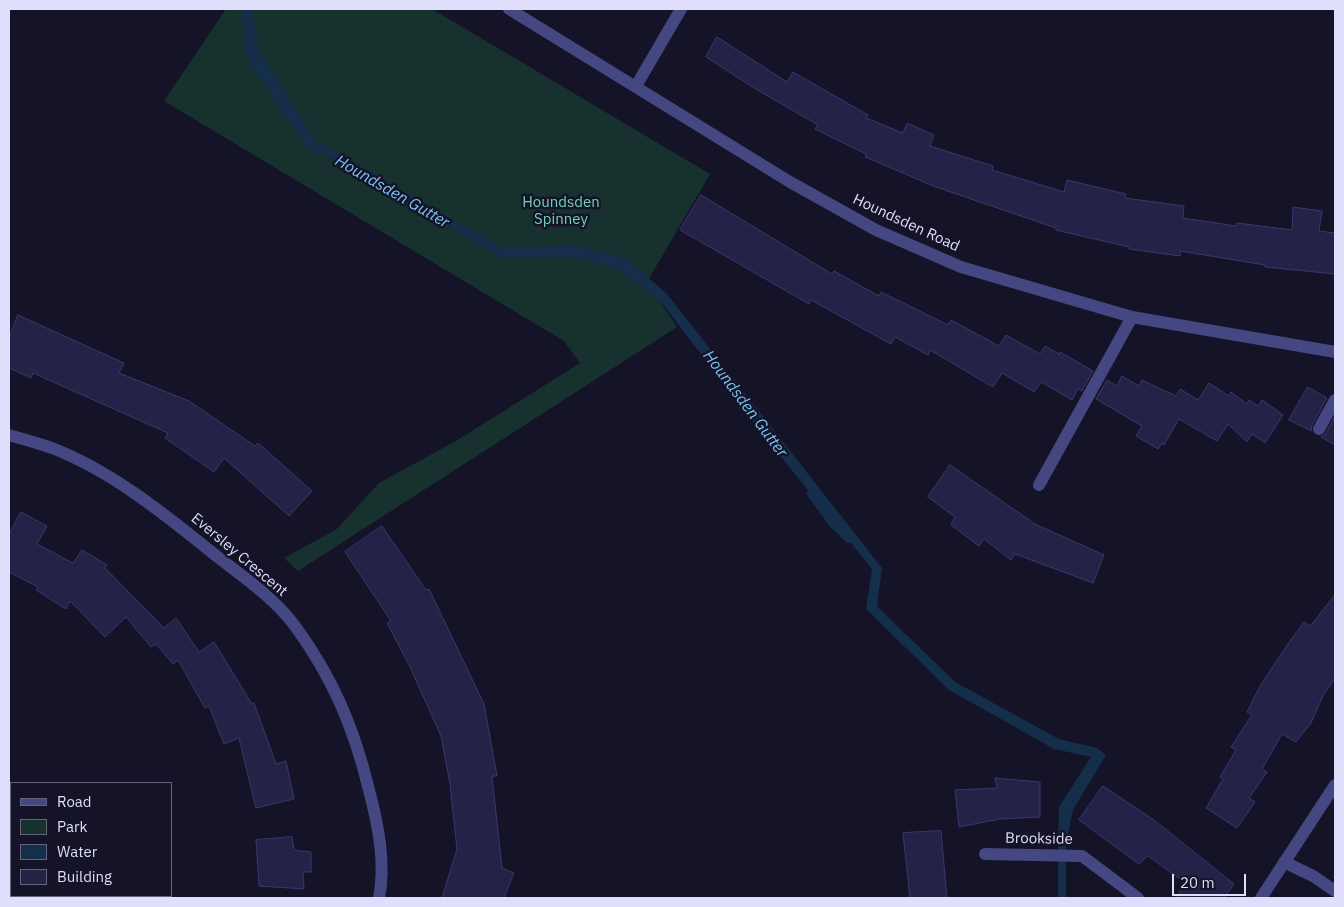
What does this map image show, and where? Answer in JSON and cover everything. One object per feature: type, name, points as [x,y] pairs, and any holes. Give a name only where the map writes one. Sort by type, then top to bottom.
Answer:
[{"type":"street","name":"Houndsden Road","points":[[508,9],[790,182],[876,230],[961,267],[1132,317],[1335,352]]},
{"type":"street","points":[[636,86],[681,9]]},
{"type":"street","points":[[1039,485],[1132,317]]},
{"type":"street","points":[[1319,429],[1335,400]]},
{"type":"street","name":"Eversley Crescent","points":[[9,435],[52,448],[93,467],[143,499],[253,584],[294,624],[322,666],[351,725],[380,832],[379,898]]},
{"type":"street","points":[[1261,898],[1335,785]]},
{"type":"street","name":"Brookside","points":[[985,854],[1082,856],[1138,898]]},
{"type":"street","points":[[1284,862],[1313,876],[1335,892]]},
{"type":"green space","name":"Houndsden Spinney","points":[[226,9],[432,9],[710,174],[647,282],[677,327],[298,571],[284,558],[337,529],[379,483],[456,441],[580,363],[564,341],[164,101]]},
{"type":"water","points":[[244,9],[252,9],[258,50],[316,141],[503,248],[572,245],[626,258],[667,294],[882,568],[877,606],[955,682],[1059,739],[1097,748],[1106,755],[1073,810],[1066,844],[1058,844],[1059,807],[1091,757],[1054,749],[949,690],[866,609],[872,569],[756,426],[661,302],[617,268],[572,258],[499,257],[309,144],[250,51]]},
{"type":"building","points":[[717,37],[787,82],[793,72],[868,115],[866,118],[903,133],[907,123],[934,135],[930,146],[993,166],[992,170],[1064,192],[1067,180],[1126,194],[1125,198],[1184,206],[1183,218],[1236,226],[1237,223],[1292,230],[1293,207],[1322,211],[1319,231],[1335,233],[1335,274],[1265,267],[1265,265],[1180,251],[1180,256],[1129,249],[1129,247],[1056,230],[1056,228],[936,187],[865,157],[866,154],[815,129],[818,125],[754,88],[706,57]]},
{"type":"building","points":[[701,195],[832,274],[834,271],[879,296],[881,292],[948,325],[951,320],[999,346],[1006,335],[1040,354],[1045,346],[1059,354],[1060,352],[1093,371],[1082,391],[1078,389],[1072,400],[1041,382],[1034,392],[1002,373],[993,387],[930,350],[928,355],[895,337],[891,344],[811,300],[809,304],[680,230]]},
{"type":"building","points":[[18,315],[124,363],[119,373],[189,401],[255,446],[258,443],[312,491],[289,516],[224,458],[214,472],[165,438],[168,433],[33,373],[31,378],[9,368],[9,338]]},
{"type":"building","points":[[1122,376],[1139,386],[1142,380],[1176,396],[1180,389],[1198,400],[1209,383],[1229,396],[1231,392],[1247,404],[1249,400],[1258,406],[1262,400],[1283,415],[1265,443],[1252,434],[1247,442],[1228,424],[1217,441],[1179,419],[1164,445],[1162,443],[1158,449],[1136,436],[1142,426],[1096,399],[1107,380],[1117,386]]},
{"type":"building","points":[[1308,387],[1327,398],[1312,425],[1311,431],[1289,420]]},
{"type":"building","points":[[1335,416],[1335,445],[1321,437],[1326,433]]},
{"type":"building","points":[[950,465],[1035,524],[1104,555],[1093,583],[1015,554],[1011,560],[984,539],[979,546],[951,525],[955,517],[928,497]]},
{"type":"building","points":[[21,512],[47,526],[37,544],[73,563],[82,550],[107,565],[105,568],[164,628],[176,618],[199,652],[214,642],[252,704],[254,703],[276,764],[286,761],[294,799],[256,808],[239,738],[224,744],[209,706],[205,708],[178,660],[173,664],[156,644],[151,647],[126,617],[105,637],[70,601],[66,609],[36,590],[38,587],[9,572],[9,535]]},
{"type":"building","points":[[382,526],[426,590],[429,589],[484,704],[497,776],[492,776],[502,868],[514,873],[504,898],[442,898],[457,849],[450,784],[441,736],[410,667],[387,623],[391,621],[345,552]]},
{"type":"building","points":[[1335,595],[1335,678],[1323,696],[1311,723],[1296,742],[1282,734],[1262,769],[1267,772],[1249,798],[1255,802],[1237,828],[1206,808],[1223,779],[1220,777],[1236,750],[1231,747],[1252,715],[1247,712],[1260,686],[1290,641],[1304,622],[1310,626]]},
{"type":"building","points":[[995,778],[1040,782],[1040,817],[1000,819],[959,827],[955,790],[997,788]]},
{"type":"building","points":[[1103,786],[1154,820],[1234,884],[1224,898],[1177,898],[1184,882],[1148,856],[1139,864],[1079,820]]},
{"type":"building","points":[[941,831],[947,898],[910,898],[903,833]]},
{"type":"building","points":[[292,837],[294,850],[311,852],[311,872],[303,872],[304,889],[259,886],[256,840]]},
{"type":"waterway","name":"Houndsden Gutter","points":[[245,9],[249,54],[309,144],[318,150]]},
{"type":"waterway","name":"Houndsden Gutter","points":[[811,494],[833,524],[849,539]]},
{"type":"waterway","name":"Houndsden Gutter","points":[[1062,835],[1062,898]]}]
